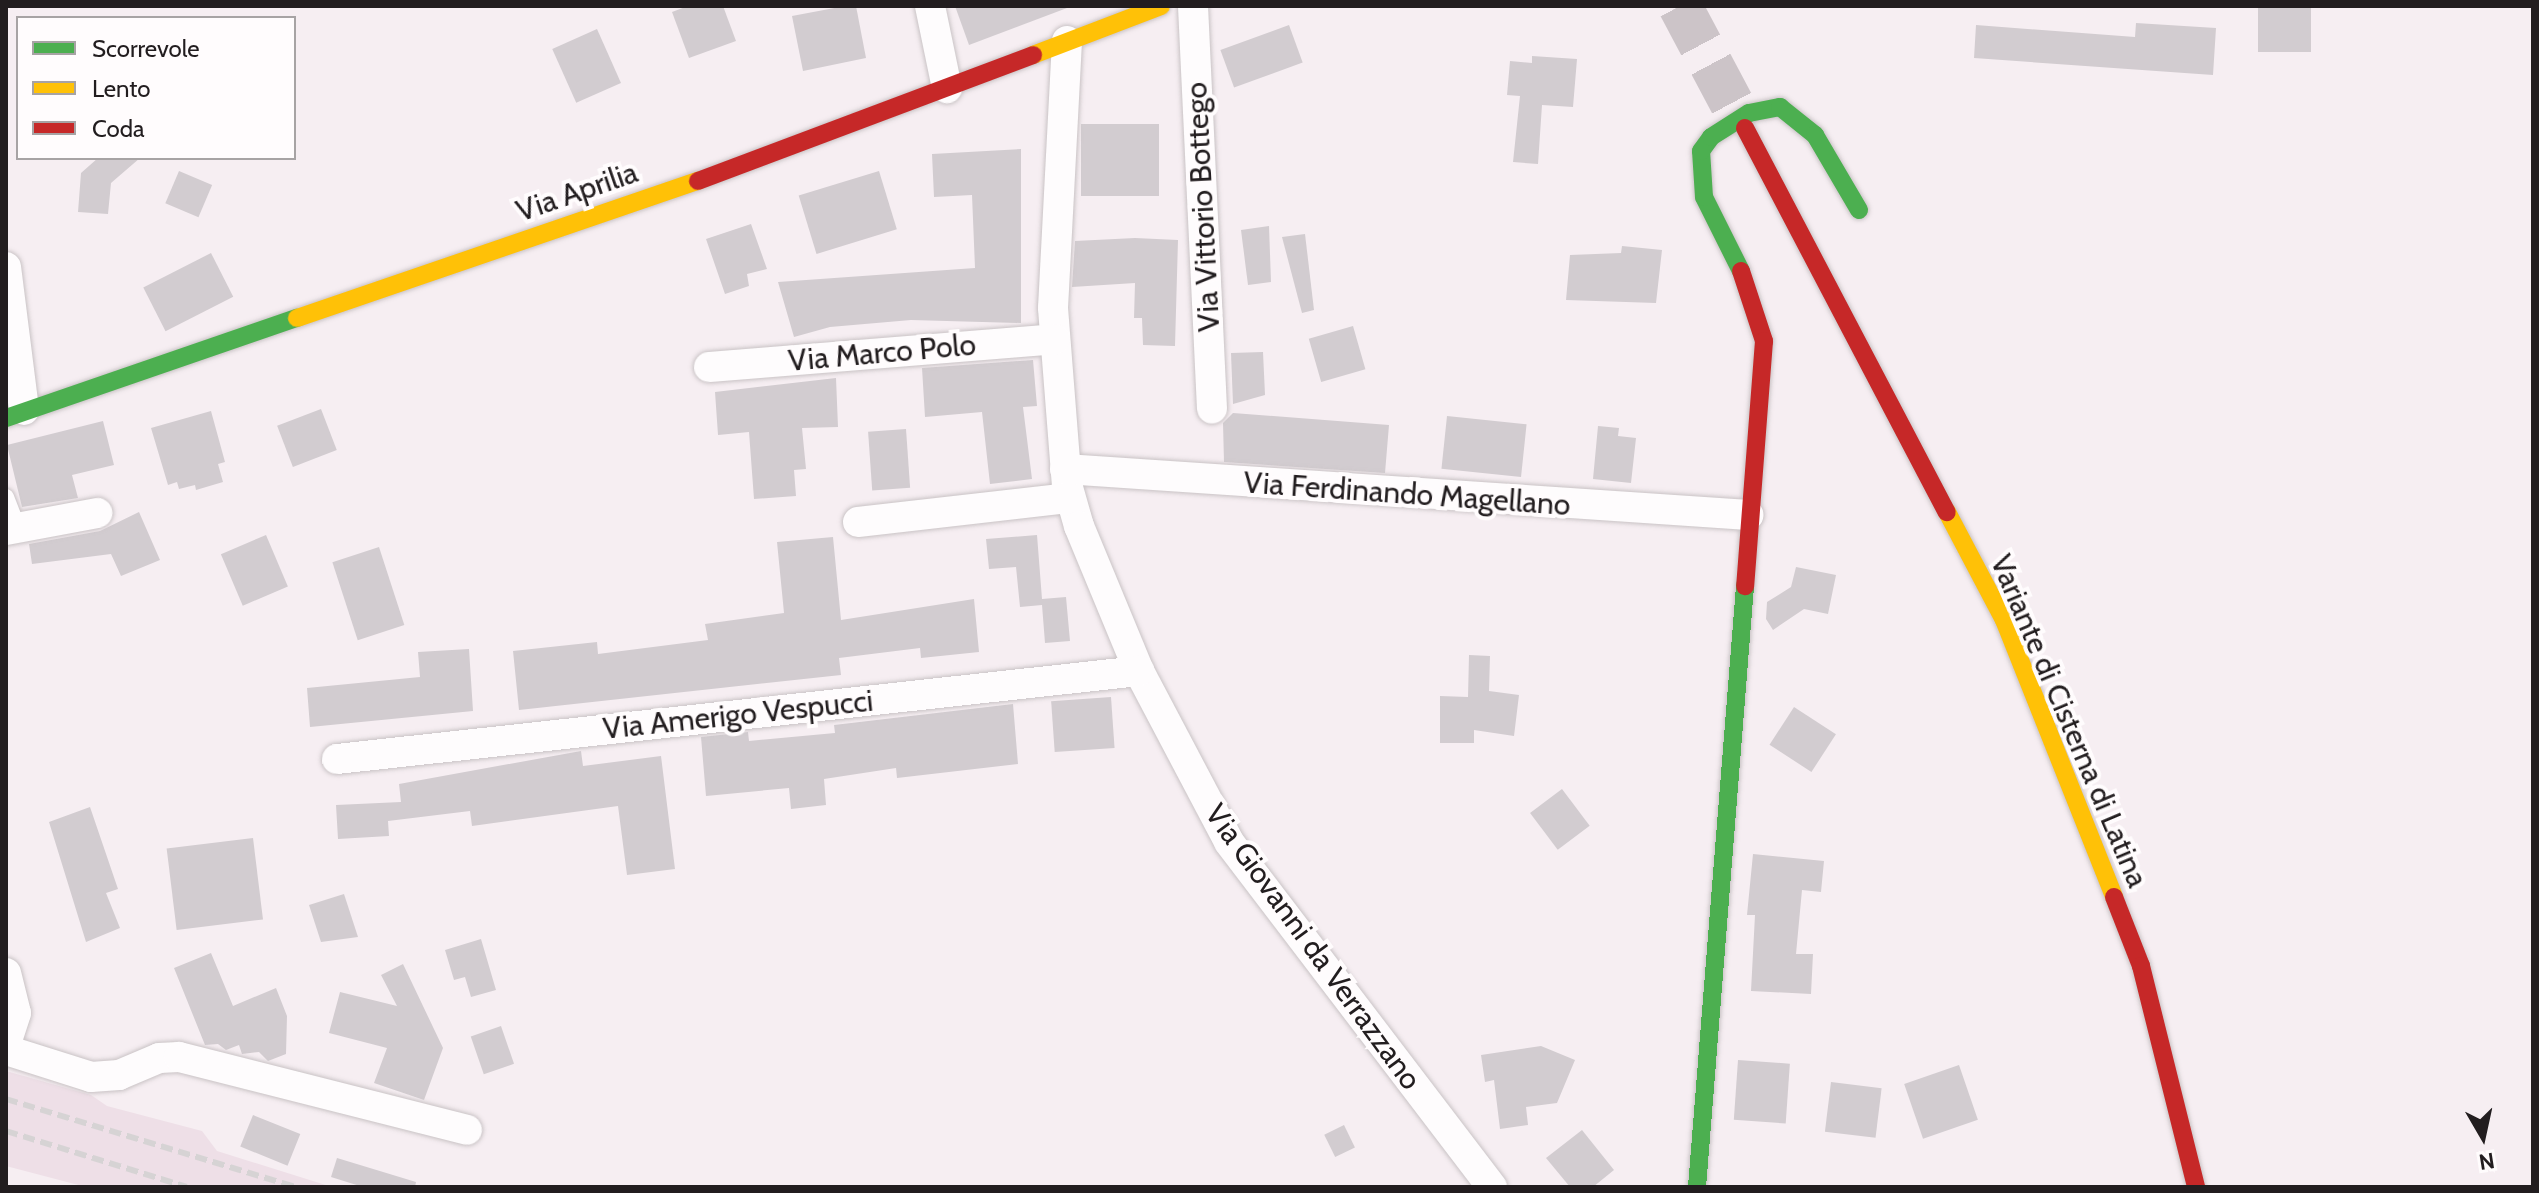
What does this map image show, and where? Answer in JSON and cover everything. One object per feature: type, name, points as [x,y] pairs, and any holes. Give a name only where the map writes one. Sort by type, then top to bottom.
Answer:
[{"type":"street","points":[[930,6],[947,88]]},
{"type":"street","name":"Via Aprilia","points":[[15,414],[741,166],[1161,6]]},
{"type":"street","name":"Via Vittorio Bottego","points":[[1193,6],[1212,409]]},
{"type":"street","name":"Via Giovanni da Verrazzano","points":[[1067,41],[1055,339],[1068,484],[1139,671],[1237,854],[1492,1187]]},
{"type":"street","points":[[1697,1187],[1763,331],[1752,293],[1704,197],[1701,151],[1711,137],[1749,113],[1780,107],[1815,135],[1859,210]]},
{"type":"street","name":"Variante di Cisterna di Latina","points":[[1745,128],[2004,620],[2141,966],[2196,1187]]},
{"type":"street","points":[[6,267],[15,414]]},
{"type":"street","name":"Via Marco Polo","points":[[709,367],[1055,339]]},
{"type":"street","name":"Via Ferdinando Magellano","points":[[858,522],[1068,484],[1748,515]]},
{"type":"street","points":[[11,528],[97,513]]},
{"type":"street","name":"Via Amerigo Vespucci","points":[[337,759],[1139,671]]},
{"type":"street","points":[[6,973],[16,1013],[6,1043]]},
{"type":"street","points":[[6,1050],[91,1077],[119,1075],[159,1058],[191,1059],[467,1130]]},
{"type":"lane","points":[[6,497],[11,528]]},
{"type":"shaded area","points":[[6,1071],[91,1095],[107,1106],[202,1131],[217,1151],[332,1187],[86,1187],[6,1166]]},
{"type":"building","points":[[688,6],[723,6],[736,41],[689,58],[672,12]]},
{"type":"building","points":[[856,6],[866,58],[803,71],[792,16]]},
{"type":"building","points":[[955,6],[1067,6],[1067,8],[969,45]]},
{"type":"building","points":[[2258,6],[2311,6],[2311,52],[2258,52]]},
{"type":"building","points":[[2136,23],[2216,28],[2213,75],[1974,58],[1976,25],[2135,37]]},
{"type":"building","points":[[1289,25],[1303,63],[1234,88],[1220,50]]},
{"type":"building","points":[[597,29],[621,83],[576,103],[552,49]]},
{"type":"building","points":[[1532,56],[1577,59],[1573,107],[1542,105],[1538,164],[1513,162],[1520,96],[1507,95],[1510,61],[1532,63]]},
{"type":"building","points":[[1081,124],[1159,124],[1159,196],[1081,196]]},
{"type":"building","points":[[1021,149],[1021,323],[911,320],[830,327],[794,337],[778,282],[975,268],[972,195],[934,197],[932,154]]},
{"type":"building","points":[[96,160],[138,160],[111,183],[108,214],[78,212],[81,173]]},
{"type":"building","points":[[179,171],[212,185],[198,217],[165,203]]},
{"type":"building","points":[[879,171],[897,229],[817,254],[799,196]]},
{"type":"building","points":[[751,224],[767,269],[747,274],[749,286],[725,294],[706,239]]},
{"type":"building","points":[[1269,226],[1271,282],[1248,285],[1241,230]]},
{"type":"building","points":[[1305,234],[1314,310],[1302,313],[1282,237]]},
{"type":"building","points":[[1135,238],[1178,240],[1175,346],[1143,345],[1142,318],[1134,318],[1135,283],[1072,287],[1075,241]]},
{"type":"building","points":[[1622,246],[1662,250],[1656,303],[1566,300],[1570,255],[1621,253]]},
{"type":"building","points":[[211,253],[233,297],[166,331],[143,288]]},
{"type":"building","points":[[1353,326],[1365,369],[1321,382],[1309,339]]},
{"type":"building","points":[[1263,352],[1265,395],[1233,404],[1231,353]]},
{"type":"building","points":[[1033,360],[1037,406],[1023,407],[1032,479],[990,484],[982,412],[925,417],[922,368]]},
{"type":"building","points":[[836,378],[838,427],[802,428],[806,469],[794,470],[796,496],[754,499],[749,432],[718,435],[715,392]]},
{"type":"building","points":[[321,409],[337,450],[293,467],[277,426]]},
{"type":"building","points":[[211,411],[225,462],[218,464],[223,482],[196,490],[195,485],[179,489],[177,482],[168,485],[151,428]]},
{"type":"building","points":[[1233,413],[1389,425],[1385,473],[1224,462],[1223,423]]},
{"type":"building","points":[[1447,416],[1527,424],[1521,477],[1441,469]]},
{"type":"building","points":[[103,421],[114,465],[72,475],[78,498],[22,507],[7,445]]},
{"type":"building","points":[[1598,426],[1619,428],[1618,436],[1636,438],[1631,483],[1593,479]]},
{"type":"building","points":[[906,429],[910,488],[872,491],[868,432]]},
{"type":"building","points":[[139,512],[160,560],[121,576],[111,554],[32,564],[29,544],[100,531]]},
{"type":"building","points":[[266,535],[288,587],[243,606],[221,554]]},
{"type":"building","points":[[1037,535],[1042,599],[1066,597],[1070,641],[1045,643],[1042,605],[1020,607],[1016,567],[989,569],[986,539]]},
{"type":"building","points":[[833,537],[841,620],[974,599],[979,652],[921,658],[920,648],[839,658],[841,675],[519,710],[513,651],[597,642],[598,654],[708,640],[705,624],[784,613],[777,542]]},
{"type":"building","points":[[379,547],[404,625],[358,640],[332,562]]},
{"type":"building","points":[[1796,567],[1836,575],[1828,614],[1804,609],[1773,630],[1766,619],[1767,602],[1791,587]]},
{"type":"building","points":[[469,649],[473,711],[310,727],[307,688],[420,677],[418,652]]},
{"type":"building","points":[[1469,655],[1490,656],[1489,691],[1519,695],[1514,736],[1474,730],[1474,743],[1440,743],[1440,696],[1468,697]]},
{"type":"building","points":[[1111,697],[1115,748],[1055,752],[1051,701]]},
{"type":"building","points":[[1013,704],[1018,764],[897,778],[896,768],[824,779],[826,805],[791,809],[789,788],[706,796],[701,737],[748,732],[749,741],[835,733],[834,725]]},
{"type":"building","points":[[1794,707],[1836,734],[1811,772],[1769,745]]},
{"type":"building","points":[[581,751],[583,766],[661,756],[675,869],[627,875],[618,806],[472,826],[470,811],[388,821],[389,836],[338,839],[336,805],[401,802],[399,784]]},
{"type":"building","points":[[1562,789],[1590,826],[1558,850],[1530,813]]},
{"type":"building","points":[[90,807],[118,889],[106,893],[120,928],[86,942],[49,822]]},
{"type":"building","points":[[253,838],[263,919],[177,930],[167,849]]},
{"type":"building","points":[[1753,854],[1824,861],[1821,892],[1802,890],[1796,954],[1813,954],[1811,994],[1751,991],[1755,915],[1747,915]]},
{"type":"building","points":[[344,894],[358,937],[321,942],[309,905]]},
{"type":"building","points":[[481,939],[496,990],[471,997],[465,977],[454,980],[445,950]]},
{"type":"building","points":[[211,953],[233,1006],[276,988],[287,1016],[286,1054],[268,1061],[259,1052],[242,1054],[239,1045],[226,1050],[218,1044],[205,1045],[174,968]]},
{"type":"building","points":[[403,964],[443,1048],[424,1100],[374,1083],[387,1048],[329,1033],[340,992],[397,1006],[381,975]]},
{"type":"building","points":[[501,1026],[514,1064],[484,1074],[471,1036]]},
{"type":"building","points":[[1541,1046],[1575,1060],[1557,1103],[1526,1107],[1528,1125],[1500,1129],[1494,1080],[1485,1082],[1481,1055]]},
{"type":"building","points":[[1738,1060],[1790,1064],[1786,1123],[1734,1120]]},
{"type":"building","points":[[1959,1065],[1978,1120],[1923,1139],[1904,1084]]},
{"type":"building","points":[[1831,1082],[1882,1088],[1876,1138],[1825,1132]]},
{"type":"building","points":[[253,1115],[300,1134],[288,1166],[240,1147]]},
{"type":"building","points":[[1344,1125],[1355,1147],[1335,1157],[1324,1135]]},
{"type":"building","points":[[1582,1130],[1614,1170],[1593,1187],[1570,1187],[1546,1158]]},
{"type":"building","points":[[337,1158],[416,1182],[415,1187],[363,1187],[331,1177]]},
{"type":"tunnel","points":[[1680,6],[1745,128]]},
{"type":"railway","points":[[6,1099],[296,1187]]},
{"type":"railway","points":[[6,1131],[187,1187]]},
{"type":"traffic: fast","points":[[1741,271],[1704,197],[1701,151],[1711,137],[1749,113],[1780,107],[1815,135],[1859,210]]},
{"type":"traffic: fast","points":[[6,418],[297,318]]},
{"type":"traffic: fast","points":[[1697,1187],[1745,586]]},
{"type":"traffic: slow","points":[[1033,55],[1161,6]]},
{"type":"traffic: slow","points":[[297,318],[698,181]]},
{"type":"traffic: slow","points":[[1947,512],[2004,620],[2114,897]]},
{"type":"traffic: jam","points":[[698,181],[1033,55]]},
{"type":"traffic: jam","points":[[1745,128],[1947,512]]},
{"type":"traffic: jam","points":[[1741,271],[1764,341],[1745,586]]},
{"type":"traffic: jam","points":[[2114,897],[2141,966],[2196,1187]]}]
